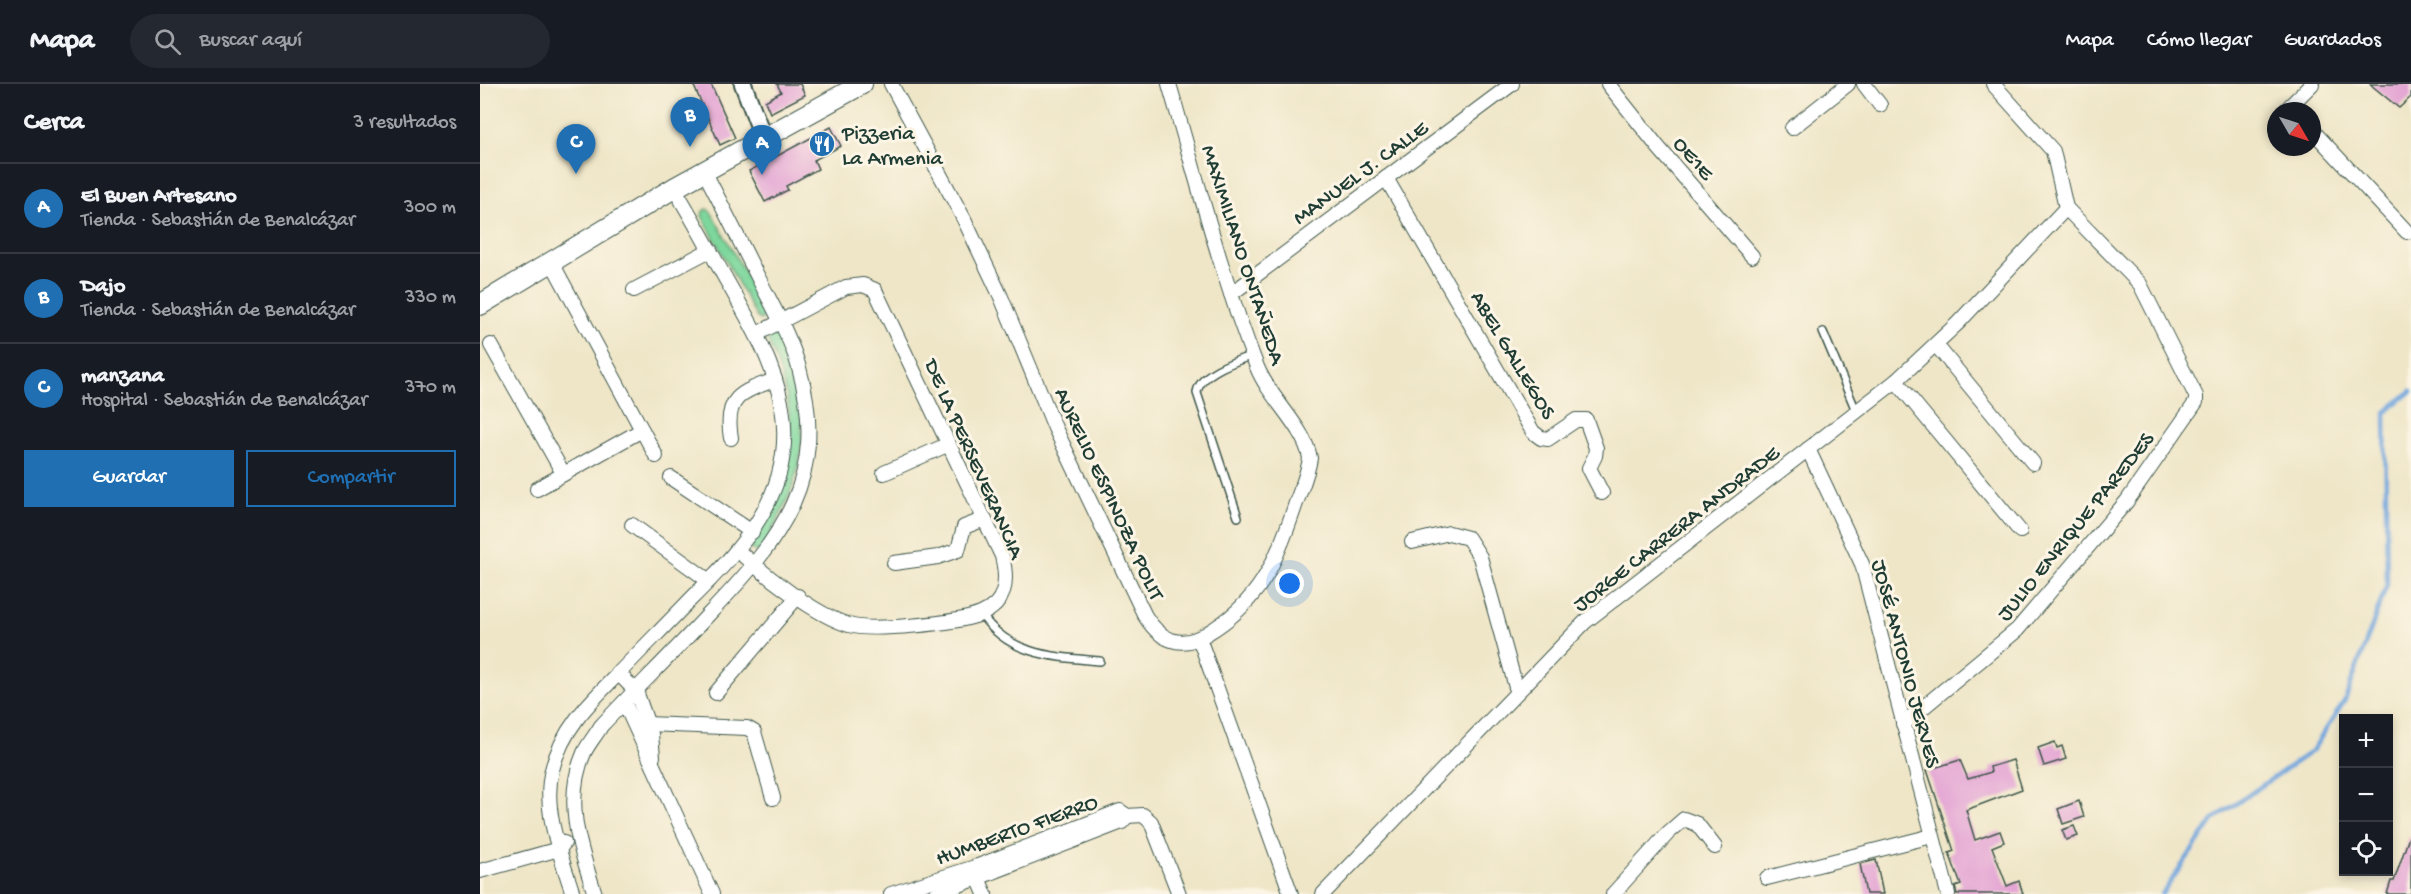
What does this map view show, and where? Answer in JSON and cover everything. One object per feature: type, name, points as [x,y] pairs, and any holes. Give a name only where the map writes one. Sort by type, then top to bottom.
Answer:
[{"type":"main road","points":[[480,305],[674,188],[862,84]]},
{"type":"street","points":[[743,84],[763,137]]},
{"type":"street","name":"AURELIO ESPINOZA POLIT","points":[[891,84],[964,219],[1001,297],[1055,428],[1144,616],[1161,635],[1175,643],[1199,639]]},
{"type":"street","name":"MAXIMILIANO ONTAÑEDA","points":[[1169,84],[1231,294],[1253,356],[1263,378],[1309,453],[1309,463],[1288,526],[1260,587],[1235,615],[1199,639]]},
{"type":"street","name":"MANUEL J. CALLE","points":[[1231,294],[1512,84]]},
{"type":"street","name":"OE1E","points":[[1608,84],[1658,147],[1752,256]]},
{"type":"street","points":[[1792,128],[1848,84]]},
{"type":"street","points":[[1864,84],[1880,105]]},
{"type":"street","points":[[1993,84],[2053,151],[2066,208]]},
{"type":"street","points":[[2297,102],[2312,84]]},
{"type":"street","points":[[2321,140],[2406,232]]},
{"type":"street","points":[[595,894],[578,842],[573,809],[584,753],[602,726],[755,566],[777,536],[794,506],[804,472],[808,439],[806,399],[799,367],[780,321],[704,171]]},
{"type":"street","name":"ABEL GALLEGOS","points":[[1386,178],[1533,432],[1541,438],[1548,439],[1576,420],[1586,420],[1596,448],[1596,456],[1589,468],[1602,493]]},
{"type":"street","points":[[573,894],[559,849],[549,795],[552,771],[561,742],[582,709],[738,551],[752,532],[773,492],[782,460],[785,437],[782,407],[775,380],[757,334],[674,188]]},
{"type":"street","name":"JORGE CARRERA ANDRADE","points":[[1323,894],[1516,691],[1585,622],[1616,595],[1896,381],[1936,345],[2066,208]]},
{"type":"street","name":"JULIO ENRIQUE PAREDES","points":[[1904,724],[2018,630],[2132,495],[2196,402],[2196,396],[2140,284],[2066,208]]},
{"type":"street","points":[[634,290],[710,250]]},
{"type":"street","points":[[551,261],[656,456]]},
{"type":"street","name":"DE LA PERSEVERANCIA","points":[[757,334],[846,287],[858,284],[872,287],[881,299],[1002,556],[1005,578],[998,601],[981,614]]},
{"type":"street","points":[[491,345],[563,473]]},
{"type":"street","points":[[1936,345],[2033,464]]},
{"type":"street","points":[[731,438],[727,416],[733,403],[739,396],[775,380]]},
{"type":"street","points":[[1896,381],[2020,531]]},
{"type":"street","points":[[537,489],[642,430]]},
{"type":"street","points":[[884,473],[949,444]]},
{"type":"street","name":"JOSÉ ANTONIO JERVES","points":[[1808,449],[1862,564],[1948,894]]},
{"type":"street","points":[[671,478],[752,532]]},
{"type":"street","points":[[894,563],[951,554],[960,545],[964,528],[985,519]]},
{"type":"street","points":[[632,525],[710,581]]},
{"type":"street","points":[[1412,542],[1449,534],[1468,538],[1480,557],[1516,691]]},
{"type":"street","points":[[738,551],[755,566],[825,615],[855,627],[886,627],[981,614]]},
{"type":"street","points":[[716,693],[798,596]]},
{"type":"street","points":[[1199,639],[1291,894]]},
{"type":"street","points":[[618,673],[636,691],[647,724],[654,762]]},
{"type":"street","points":[[624,702],[639,738],[654,762],[712,894]]},
{"type":"street","points":[[647,724],[747,728],[754,732],[773,798]]},
{"type":"street","name":"HUMBERTO FIERRO","points":[[891,894],[976,873],[1122,822],[1127,816],[1143,815],[1150,822],[1179,894]]},
{"type":"street","points":[[1613,894],[1668,833],[1684,819],[1697,824],[1715,847]]},
{"type":"street","points":[[1767,878],[1932,836]]},
{"type":"street","points":[[480,871],[559,849],[570,840],[578,842]]},
{"type":"street","points":[[976,873],[985,894]]},
{"type":"street","name":"HUMBERTO FIERRO","points":[[936,894],[976,873]]},
{"type":"lane","points":[[1823,332],[1857,413]]},
{"type":"lane","points":[[1238,517],[1197,393],[1198,385],[1203,380],[1236,361],[1253,356]]},
{"type":"lane","points":[[981,614],[987,623],[1010,642],[1028,652],[1046,657],[1100,661]]},
{"type":"green space","points":[[707,209],[711,212],[767,312],[761,320],[757,318],[702,216],[703,211]]},
{"type":"green space","points":[[773,333],[783,348],[797,393],[802,417],[802,440],[793,484],[760,552],[751,550],[751,544],[767,519],[778,494],[786,469],[790,445],[790,420],[786,395],[768,341],[769,336]]},
{"type":"building","points":[[693,84],[711,84],[735,138],[720,145]]},
{"type":"building","points":[[777,84],[800,84],[805,95],[770,113],[765,101],[781,92]]},
{"type":"building","points":[[2370,84],[2411,84],[2411,97],[2399,108]]},
{"type":"building","points":[[831,127],[841,146],[814,160],[818,169],[786,186],[788,190],[765,202],[749,171]]},
{"type":"building","points":[[2055,742],[2057,748],[2062,746],[2066,759],[2044,766],[2038,748]]},
{"type":"building","points":[[1960,760],[1968,779],[1991,772],[1990,767],[2013,760],[2022,789],[1966,810],[1975,840],[2000,831],[2004,842],[1992,847],[2007,886],[2019,881],[2023,894],[1957,894],[1955,887],[1961,885],[1949,853],[1954,851],[1927,770]]},
{"type":"building","points":[[2079,801],[2084,817],[2063,824],[2058,809]]},
{"type":"building","points":[[2074,826],[2078,836],[2066,840],[2062,830]]},
{"type":"building","points":[[2409,837],[2411,837],[2411,894],[2387,894],[2391,881],[2394,881]]},
{"type":"building","points":[[1876,860],[1883,894],[1866,894],[1860,864]]},
{"type":"waterway","points":[[2162,894],[2214,819],[2312,751],[2345,700],[2387,585],[2385,413],[2411,391]]},
{"type":"place","name":"Pizzeria La Armenia","points":[[822,144]]},
{"type":"place","name":"Dajo","points":[[690,147]]},
{"type":"place","name":"manzana","points":[[576,174]]},
{"type":"place","name":"El Buen Artesano","points":[[762,175]]}]
